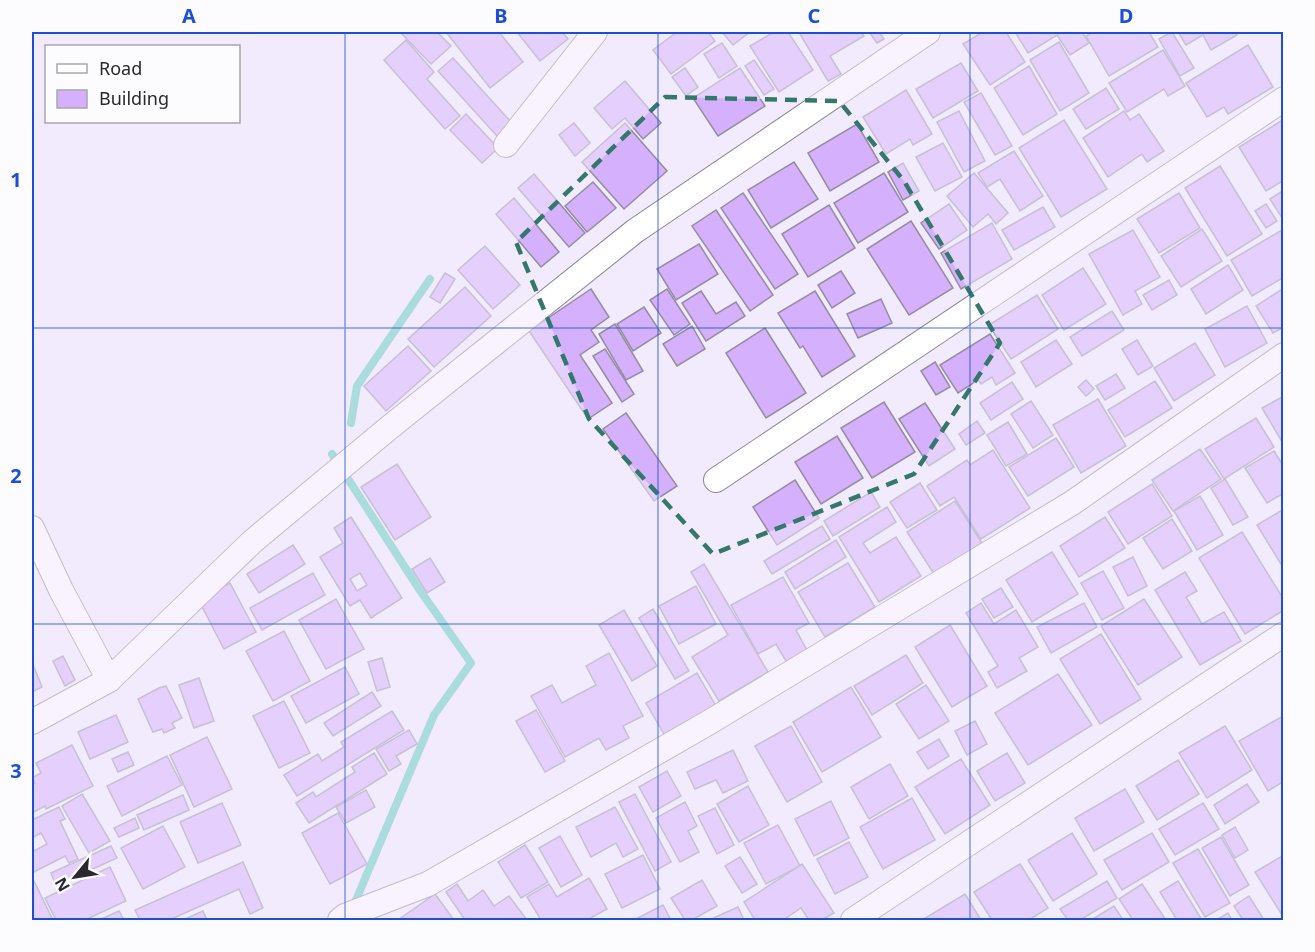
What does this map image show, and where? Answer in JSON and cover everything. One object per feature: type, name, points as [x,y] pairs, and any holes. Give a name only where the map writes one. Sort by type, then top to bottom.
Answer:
[{"type":"street","points":[[506,145],[595,32]]},
{"type":"street","points":[[32,722],[109,680],[253,542],[635,231],[927,32]]},
{"type":"street","points":[[716,480],[1284,99]]},
{"type":"street","points":[[342,918],[428,884],[708,723],[1072,503],[1284,355]]},
{"type":"street","points":[[32,528],[61,590],[109,680]]},
{"type":"street","points":[[864,918],[1284,634]]},
{"type":"highlighted area","points":[[665,97],[839,101],[904,181],[1000,343],[914,474],[713,554],[589,419],[516,242]]},
{"type":"building","points":[[400,32],[437,32],[451,46],[431,64]]},
{"type":"building","points":[[446,32],[499,32],[523,62],[490,88]]},
{"type":"building","points":[[517,32],[562,32],[568,39],[540,61]]},
{"type":"building","points":[[677,32],[708,32],[715,41],[671,74],[653,50]]},
{"type":"building","points":[[722,32],[750,32],[733,45]]},
{"type":"building","points":[[774,32],[788,32],[813,70],[779,92],[750,46]]},
{"type":"building","points":[[805,32],[861,32],[864,36],[830,56],[841,74],[828,81],[800,34]]},
{"type":"building","points":[[869,32],[879,32],[884,39],[877,43]]},
{"type":"building","points":[[983,32],[1006,32],[1025,62],[990,85],[963,44]]},
{"type":"building","points":[[1015,32],[1082,32],[1089,43],[1070,55],[1057,35],[1028,53]]},
{"type":"building","points":[[1093,32],[1149,32],[1158,47],[1109,76],[1086,36]]},
{"type":"building","points":[[1171,32],[1194,68],[1180,76],[1159,39]]},
{"type":"building","points":[[1178,32],[1235,32],[1237,35],[1211,50],[1203,35],[1186,45]]},
{"type":"building","points":[[406,40],[434,72],[427,79],[460,116],[445,129],[384,60]]},
{"type":"building","points":[[1059,42],[1089,93],[1060,111],[1030,60]]},
{"type":"building","points":[[722,43],[737,66],[719,78],[704,54]]},
{"type":"building","points":[[1248,45],[1273,87],[1228,114],[1224,107],[1207,117],[1186,83]]},
{"type":"building","points":[[1163,50],[1185,86],[1168,96],[1164,89],[1127,112],[1109,83]]},
{"type":"building","points":[[453,58],[512,123],[497,136],[438,71]]},
{"type":"building","points":[[754,60],[774,89],[764,95],[745,66]]},
{"type":"building","points":[[961,63],[978,91],[933,118],[916,89]]},
{"type":"building","points":[[1029,66],[1057,114],[1023,135],[994,88]]},
{"type":"building","points":[[685,68],[698,87],[686,96],[672,77]]},
{"type":"building","points":[[740,68],[765,106],[718,136],[693,98]]},
{"type":"building","points":[[625,81],[661,123],[643,139],[625,118],[612,129],[594,108]]},
{"type":"building","points":[[1106,88],[1119,109],[1086,129],[1073,109]]},
{"type":"building","points":[[906,90],[932,134],[913,145],[910,139],[886,154],[863,117]]},
{"type":"building","points":[[981,93],[1012,146],[995,155],[964,102]]},
{"type":"building","points":[[959,111],[985,161],[964,172],[937,122]]},
{"type":"building","points":[[1124,111],[1130,120],[1139,114],[1164,151],[1147,162],[1142,154],[1108,177],[1083,138]]},
{"type":"building","points":[[466,114],[498,148],[482,163],[450,130]]},
{"type":"building","points":[[1064,120],[1107,189],[1061,217],[1019,148]]},
{"type":"building","points":[[1281,121],[1284,125],[1284,180],[1266,191],[1239,147]]},
{"type":"building","points":[[574,123],[590,143],[575,156],[559,135]]},
{"type":"building","points":[[625,123],[667,171],[624,209],[582,162]]},
{"type":"building","points":[[857,124],[879,162],[830,191],[808,153]]},
{"type":"building","points":[[943,143],[962,177],[935,191],[916,157]]},
{"type":"building","points":[[1014,151],[1043,196],[1020,211],[1000,179],[987,187],[978,173]]},
{"type":"building","points":[[794,162],[818,199],[771,228],[748,190]]},
{"type":"building","points":[[903,163],[919,191],[903,200],[888,172]]},
{"type":"building","points":[[1220,166],[1262,234],[1227,256],[1185,188]]},
{"type":"building","points":[[884,173],[908,212],[858,243],[834,203]]},
{"type":"building","points":[[974,173],[1008,213],[996,224],[988,214],[973,227],[947,196]]},
{"type":"building","points":[[534,174],[585,233],[569,247],[518,188]]},
{"type":"building","points":[[593,182],[616,208],[587,232],[565,206]]},
{"type":"building","points":[[1284,190],[1284,221],[1270,199]]},
{"type":"building","points":[[743,193],[798,274],[775,289],[721,208]]},
{"type":"building","points":[[1179,193],[1200,228],[1159,253],[1137,219]]},
{"type":"building","points":[[514,198],[559,252],[541,267],[496,214]]},
{"type":"building","points":[[949,204],[967,230],[939,249],[921,223]]},
{"type":"building","points":[[1266,204],[1277,221],[1266,228],[1255,211]]},
{"type":"building","points":[[829,205],[855,248],[808,277],[782,234]]},
{"type":"building","points":[[1043,207],[1055,227],[1014,250],[1002,230]]},
{"type":"building","points":[[716,210],[773,295],[750,311],[692,226]]},
{"type":"building","points":[[911,221],[953,288],[909,315],[867,249]]},
{"type":"building","points":[[992,223],[1012,259],[961,289],[941,253]]},
{"type":"building","points":[[1202,229],[1222,261],[1181,287],[1161,256]]},
{"type":"building","points":[[1133,230],[1160,277],[1135,291],[1142,304],[1123,315],[1089,254]]},
{"type":"building","points":[[1282,230],[1284,233],[1284,277],[1252,296],[1231,260]]},
{"type":"building","points":[[699,244],[718,274],[676,300],[657,269]]},
{"type":"building","points":[[485,246],[520,285],[493,309],[458,270]]},
{"type":"building","points":[[1228,265],[1243,290],[1206,314],[1191,289]]},
{"type":"building","points":[[1083,268],[1106,304],[1064,330],[1042,295]]},
{"type":"building","points":[[841,271],[855,293],[832,308],[818,285]]},
{"type":"building","points":[[445,273],[455,279],[440,303],[430,297]]},
{"type":"building","points":[[1169,280],[1177,295],[1152,310],[1143,295]]},
{"type":"building","points":[[465,287],[491,316],[434,367],[408,339]]},
{"type":"building","points":[[1284,288],[1284,327],[1273,333],[1256,306]]},
{"type":"building","points":[[591,289],[609,317],[591,330],[599,342],[580,355],[612,403],[588,419],[529,331]]},
{"type":"building","points":[[667,289],[690,324],[674,335],[650,300]]},
{"type":"building","points":[[701,291],[716,314],[736,302],[745,316],[706,341],[682,303]]},
{"type":"building","points":[[815,291],[855,356],[822,377],[803,346],[800,348],[778,313]]},
{"type":"building","points":[[1037,295],[1058,329],[1011,359],[989,325]]},
{"type":"building","points":[[881,299],[892,323],[858,338],[847,314]]},
{"type":"building","points":[[1247,306],[1267,343],[1225,367],[1205,329]]},
{"type":"building","points":[[644,307],[661,333],[633,351],[617,324]]},
{"type":"building","points":[[1112,311],[1124,330],[1082,356],[1070,337]]},
{"type":"building","points":[[615,324],[643,371],[626,380],[599,334]]},
{"type":"building","points":[[692,326],[705,349],[677,366],[663,344]]},
{"type":"building","points":[[765,328],[806,393],[766,418],[726,353]]},
{"type":"building","points":[[990,334],[1015,373],[996,385],[992,377],[981,384],[978,380],[958,393],[940,365]]},
{"type":"building","points":[[1056,340],[1072,364],[1036,387],[1021,362]]},
{"type":"building","points":[[1137,340],[1153,366],[1138,375],[1122,349]]},
{"type":"building","points":[[1195,343],[1215,375],[1174,401],[1154,368]]},
{"type":"building","points":[[408,346],[431,371],[386,411],[364,386]]},
{"type":"building","points":[[605,349],[634,394],[622,402],[593,356]]},
{"type":"building","points":[[935,362],[950,387],[936,395],[921,371]]},
{"type":"building","points":[[1116,374],[1125,388],[1105,400],[1096,386]]},
{"type":"building","points":[[1086,380],[1094,389],[1086,396],[1078,387]]},
{"type":"building","points":[[1155,381],[1172,408],[1125,437],[1108,410]]},
{"type":"building","points":[[1012,382],[1023,399],[991,420],[980,403]]},
{"type":"building","points":[[1284,396],[1284,445],[1262,408]]},
{"type":"building","points":[[1098,399],[1126,446],[1081,473],[1053,425]]},
{"type":"building","points":[[1031,401],[1053,435],[1033,448],[1011,414]]},
{"type":"building","points":[[884,402],[915,452],[872,478],[841,428]]},
{"type":"building","points":[[925,403],[955,449],[929,466],[899,419]]},
{"type":"building","points":[[626,413],[677,486],[654,501],[603,429]]},
{"type":"building","points":[[1256,418],[1274,447],[1224,479],[1205,449]]},
{"type":"building","points":[[977,421],[985,433],[966,445],[959,434]]},
{"type":"building","points":[[1008,422],[1027,454],[1006,466],[987,435]]},
{"type":"building","points":[[837,436],[863,478],[821,504],[795,462]]},
{"type":"building","points":[[1056,438],[1074,467],[1028,496],[1009,467]]},
{"type":"building","points":[[1200,449],[1221,479],[1173,511],[1152,480]]},
{"type":"building","points":[[993,450],[1030,508],[981,539],[954,497],[940,506],[927,486],[967,460],[970,465]]},
{"type":"building","points":[[1274,451],[1284,467],[1284,493],[1267,503],[1245,468]]},
{"type":"building","points":[[397,464],[431,517],[395,540],[361,487]]},
{"type":"building","points":[[1225,479],[1248,517],[1233,525],[1211,488]]},
{"type":"building","points":[[795,480],[819,518],[777,545],[753,507]]},
{"type":"building","points":[[920,483],[937,510],[907,528],[890,502]]},
{"type":"building","points":[[1152,484],[1172,516],[1128,544],[1108,512]]},
{"type":"building","points":[[871,492],[880,507],[833,536],[824,521]]},
{"type":"building","points":[[1200,496],[1223,535],[1197,550],[1174,511]]},
{"type":"building","points":[[955,501],[982,543],[934,574],[907,532]]},
{"type":"building","points":[[887,507],[896,522],[863,543],[870,553],[896,537],[921,576],[879,602],[839,537]]},
{"type":"building","points":[[1284,509],[1284,569],[1257,525]]},
{"type":"building","points":[[351,517],[402,598],[371,618],[360,600],[350,606],[320,557],[343,543],[334,528]],"holes":[[[360,573],[367,585],[357,591],[350,579]]]},
{"type":"building","points":[[1105,517],[1125,548],[1079,577],[1060,546]]},
{"type":"building","points":[[1172,519],[1192,551],[1163,569],[1143,538]]},
{"type":"building","points":[[822,526],[830,539],[772,574],[764,561]]},
{"type":"building","points":[[1242,532],[1284,600],[1284,610],[1245,634],[1199,558]]},
{"type":"building","points":[[836,540],[846,557],[795,589],[785,572]]},
{"type":"building","points":[[293,545],[305,564],[259,593],[247,574]]},
{"type":"building","points":[[1052,552],[1078,594],[1032,622],[1006,580]]},
{"type":"building","points":[[1133,557],[1147,586],[1128,596],[1113,567]]},
{"type":"building","points":[[430,558],[445,582],[427,593],[412,569]]},
{"type":"building","points":[[848,563],[875,607],[825,637],[798,592]]},
{"type":"building","points":[[704,564],[768,672],[719,701],[692,657],[728,635],[691,572]]},
{"type":"building","points":[[1103,571],[1124,608],[1102,620],[1081,583]]},
{"type":"building","points":[[1185,572],[1197,591],[1186,597],[1202,624],[1224,612],[1241,641],[1200,665],[1155,590]]},
{"type":"building","points":[[313,573],[325,595],[262,630],[250,608]]},
{"type":"building","points":[[783,577],[809,623],[796,630],[808,652],[787,663],[776,644],[758,654],[731,605]]},
{"type":"building","points":[[230,583],[256,632],[224,649],[198,599]]},
{"type":"building","points":[[696,586],[716,624],[679,644],[659,606]]},
{"type":"building","points":[[1001,588],[1013,607],[994,618],[982,599]]},
{"type":"building","points":[[336,599],[364,649],[326,669],[299,620]]},
{"type":"building","points":[[1144,599],[1182,657],[1138,685],[1101,626]]},
{"type":"building","points":[[981,603],[994,624],[1016,610],[1038,647],[1019,658],[1027,671],[997,688],[988,672],[998,666],[966,613]]},
{"type":"building","points":[[1084,603],[1097,627],[1051,653],[1037,627]]},
{"type":"building","points":[[653,609],[689,671],[675,679],[639,618]]},
{"type":"building","points":[[624,610],[657,666],[632,681],[599,625]]},
{"type":"building","points":[[950,625],[987,686],[952,707],[915,647]]},
{"type":"building","points":[[284,631],[310,681],[273,701],[246,651]]},
{"type":"building","points":[[1101,634],[1141,699],[1100,724],[1060,659]]},
{"type":"building","points":[[609,653],[643,716],[623,726],[629,738],[606,750],[599,738],[565,757],[531,696],[552,685],[562,703],[596,685],[586,666]]},
{"type":"building","points":[[906,655],[923,683],[872,715],[854,686]]},
{"type":"building","points":[[63,656],[75,680],[65,686],[53,661]]},
{"type":"building","points":[[382,658],[390,687],[377,691],[368,662]]},
{"type":"building","points":[[32,662],[42,687],[32,692]]},
{"type":"building","points":[[345,667],[359,694],[306,723],[291,696]]},
{"type":"building","points":[[697,673],[716,706],[665,736],[646,703]]},
{"type":"building","points":[[1058,674],[1092,725],[1028,765],[995,713]]},
{"type":"building","points":[[199,678],[214,721],[194,728],[179,685]]},
{"type":"building","points":[[926,685],[949,721],[919,739],[896,704]]},
{"type":"building","points":[[166,686],[182,718],[172,723],[175,728],[164,733],[162,729],[153,732],[138,699]]},
{"type":"building","points":[[851,687],[881,737],[822,772],[793,722]]},
{"type":"building","points":[[372,692],[381,706],[333,736],[324,723]]},
{"type":"building","points":[[284,701],[310,753],[279,768],[253,716]]},
{"type":"building","points":[[536,710],[565,761],[545,772],[516,721]]},
{"type":"building","points":[[392,711],[404,730],[297,796],[284,775],[318,754],[322,761],[344,747],[341,742]]},
{"type":"building","points":[[116,715],[128,742],[90,759],[78,732]]},
{"type":"building","points":[[1283,716],[1284,781],[1268,791],[1239,741]]},
{"type":"building","points":[[975,721],[987,744],[967,755],[955,731]]},
{"type":"building","points":[[791,726],[822,782],[787,802],[755,746]]},
{"type":"building","points":[[1225,726],[1252,770],[1207,798],[1179,753]]},
{"type":"building","points":[[409,730],[417,744],[396,756],[401,764],[389,771],[376,749]]},
{"type":"building","points":[[207,737],[232,789],[194,807],[170,755]]},
{"type":"building","points":[[939,739],[949,756],[928,769],[917,752]]},
{"type":"building","points":[[72,745],[93,786],[46,809],[45,806],[32,813],[32,785],[35,783],[32,778],[41,773],[36,763]]},
{"type":"building","points":[[733,750],[748,781],[723,793],[716,780],[695,789],[687,772]]},
{"type":"building","points":[[128,752],[134,765],[118,772],[112,759]]},
{"type":"building","points":[[374,753],[387,774],[309,823],[296,803],[313,792],[316,797],[355,772],[352,767]]},
{"type":"building","points":[[1007,753],[1025,783],[995,801],[977,771]]},
{"type":"building","points":[[167,756],[182,785],[122,816],[107,786]]},
{"type":"building","points":[[961,759],[990,805],[945,834],[915,787]]},
{"type":"building","points":[[1178,760],[1199,794],[1157,820],[1136,786]]},
{"type":"building","points":[[890,764],[908,796],[869,819],[851,787]]},
{"type":"building","points":[[667,771],[681,796],[653,812],[639,787]]},
{"type":"building","points":[[1247,784],[1259,802],[1225,824],[1214,805]]},
{"type":"building","points":[[748,786],[769,825],[739,842],[717,804]]},
{"type":"building","points":[[1125,789],[1144,822],[1094,851],[1075,818]]},
{"type":"building","points":[[366,790],[375,807],[346,823],[336,807]]},
{"type":"building","points":[[82,794],[110,841],[89,853],[62,806]]},
{"type":"building","points":[[635,794],[671,862],[655,871],[619,802]]},
{"type":"building","points":[[183,795],[189,810],[144,830],[137,815]]},
{"type":"building","points":[[912,798],[935,840],[883,869],[860,827]]},
{"type":"building","points":[[831,801],[849,838],[814,856],[795,819]]},
{"type":"building","points":[[685,802],[697,826],[688,831],[699,852],[680,862],[656,818]]},
{"type":"building","points":[[222,803],[241,845],[198,863],[180,822]]},
{"type":"building","points":[[1203,803],[1219,829],[1175,855],[1159,829]]},
{"type":"building","points":[[59,807],[65,819],[60,821],[78,859],[69,863],[65,856],[32,873],[32,852],[47,844],[41,833],[32,838],[32,820]]},
{"type":"building","points":[[615,807],[638,849],[623,857],[616,843],[591,857],[576,827]]},
{"type":"building","points":[[715,808],[734,845],[717,854],[698,816]]},
{"type":"building","points":[[338,813],[367,864],[330,884],[302,833]]},
{"type":"building","points":[[135,818],[139,828],[119,837],[114,828]]},
{"type":"building","points":[[778,825],[800,866],[766,884],[744,843]]},
{"type":"building","points":[[163,826],[185,867],[143,889],[121,848]]},
{"type":"building","points":[[1235,827],[1248,850],[1235,858],[1222,835]]},
{"type":"building","points":[[1072,833],[1097,874],[1053,901],[1028,860]]},
{"type":"building","points":[[1152,833],[1169,862],[1122,890],[1104,860]]},
{"type":"building","points":[[560,836],[582,875],[561,887],[539,848]]},
{"type":"building","points":[[1221,837],[1249,885],[1230,896],[1202,848]]},
{"type":"building","points":[[849,842],[868,877],[835,894],[817,859]]},
{"type":"building","points":[[525,845],[548,882],[521,898],[498,862]]},
{"type":"building","points":[[111,846],[117,858],[56,886],[51,873]]},
{"type":"building","points":[[1198,849],[1230,903],[1205,917],[1173,863]]},
{"type":"building","points":[[643,855],[660,889],[622,908],[605,874]]},
{"type":"building","points":[[1284,855],[1284,914],[1282,915],[1255,872]]},
{"type":"building","points":[[740,857],[757,884],[742,893],[725,866]]},
{"type":"building","points":[[243,862],[263,908],[250,914],[239,889],[169,920],[140,920],[135,910]]},
{"type":"building","points":[[802,864],[834,913],[822,920],[809,920],[801,908],[783,920],[755,920],[744,902]]},
{"type":"building","points":[[1020,864],[1048,908],[1029,920],[992,920],[974,892]]},
{"type":"building","points":[[110,867],[126,901],[85,920],[56,920],[45,898]]},
{"type":"building","points":[[589,878],[607,909],[587,920],[541,920],[527,897],[549,884],[557,897]]},
{"type":"building","points":[[33,879],[53,920],[32,920]]},
{"type":"building","points":[[702,880],[717,906],[692,920],[685,920],[671,898]]},
{"type":"building","points":[[1107,881],[1117,898],[1080,920],[1068,920],[1060,909]]},
{"type":"building","points":[[1178,881],[1202,920],[1177,920],[1160,892]]},
{"type":"building","points":[[457,884],[468,901],[483,890],[494,906],[509,896],[527,920],[465,920],[446,892]]},
{"type":"building","points":[[1142,884],[1166,920],[1133,920],[1119,899]]},
{"type":"building","points":[[435,894],[454,920],[398,920]]},
{"type":"building","points":[[965,894],[981,920],[922,920]]},
{"type":"building","points":[[1249,896],[1264,920],[1243,920],[1234,906]]},
{"type":"building","points":[[663,905],[671,920],[634,920]]},
{"type":"building","points":[[1114,906],[1123,920],[1091,920]]},
{"type":"building","points":[[738,907],[744,920],[709,920]]},
{"type":"building","points":[[119,911],[124,920],[99,920]]},
{"type":"building","points":[[203,911],[207,920],[183,920]]},
{"type":"building","points":[[1228,913],[1232,920],[1216,920]]},
{"type":"waterway","points":[[351,423],[357,386],[430,279]]},
{"type":"waterway","points":[[332,454],[419,589],[471,663],[434,715],[356,900],[355,909]]}]
